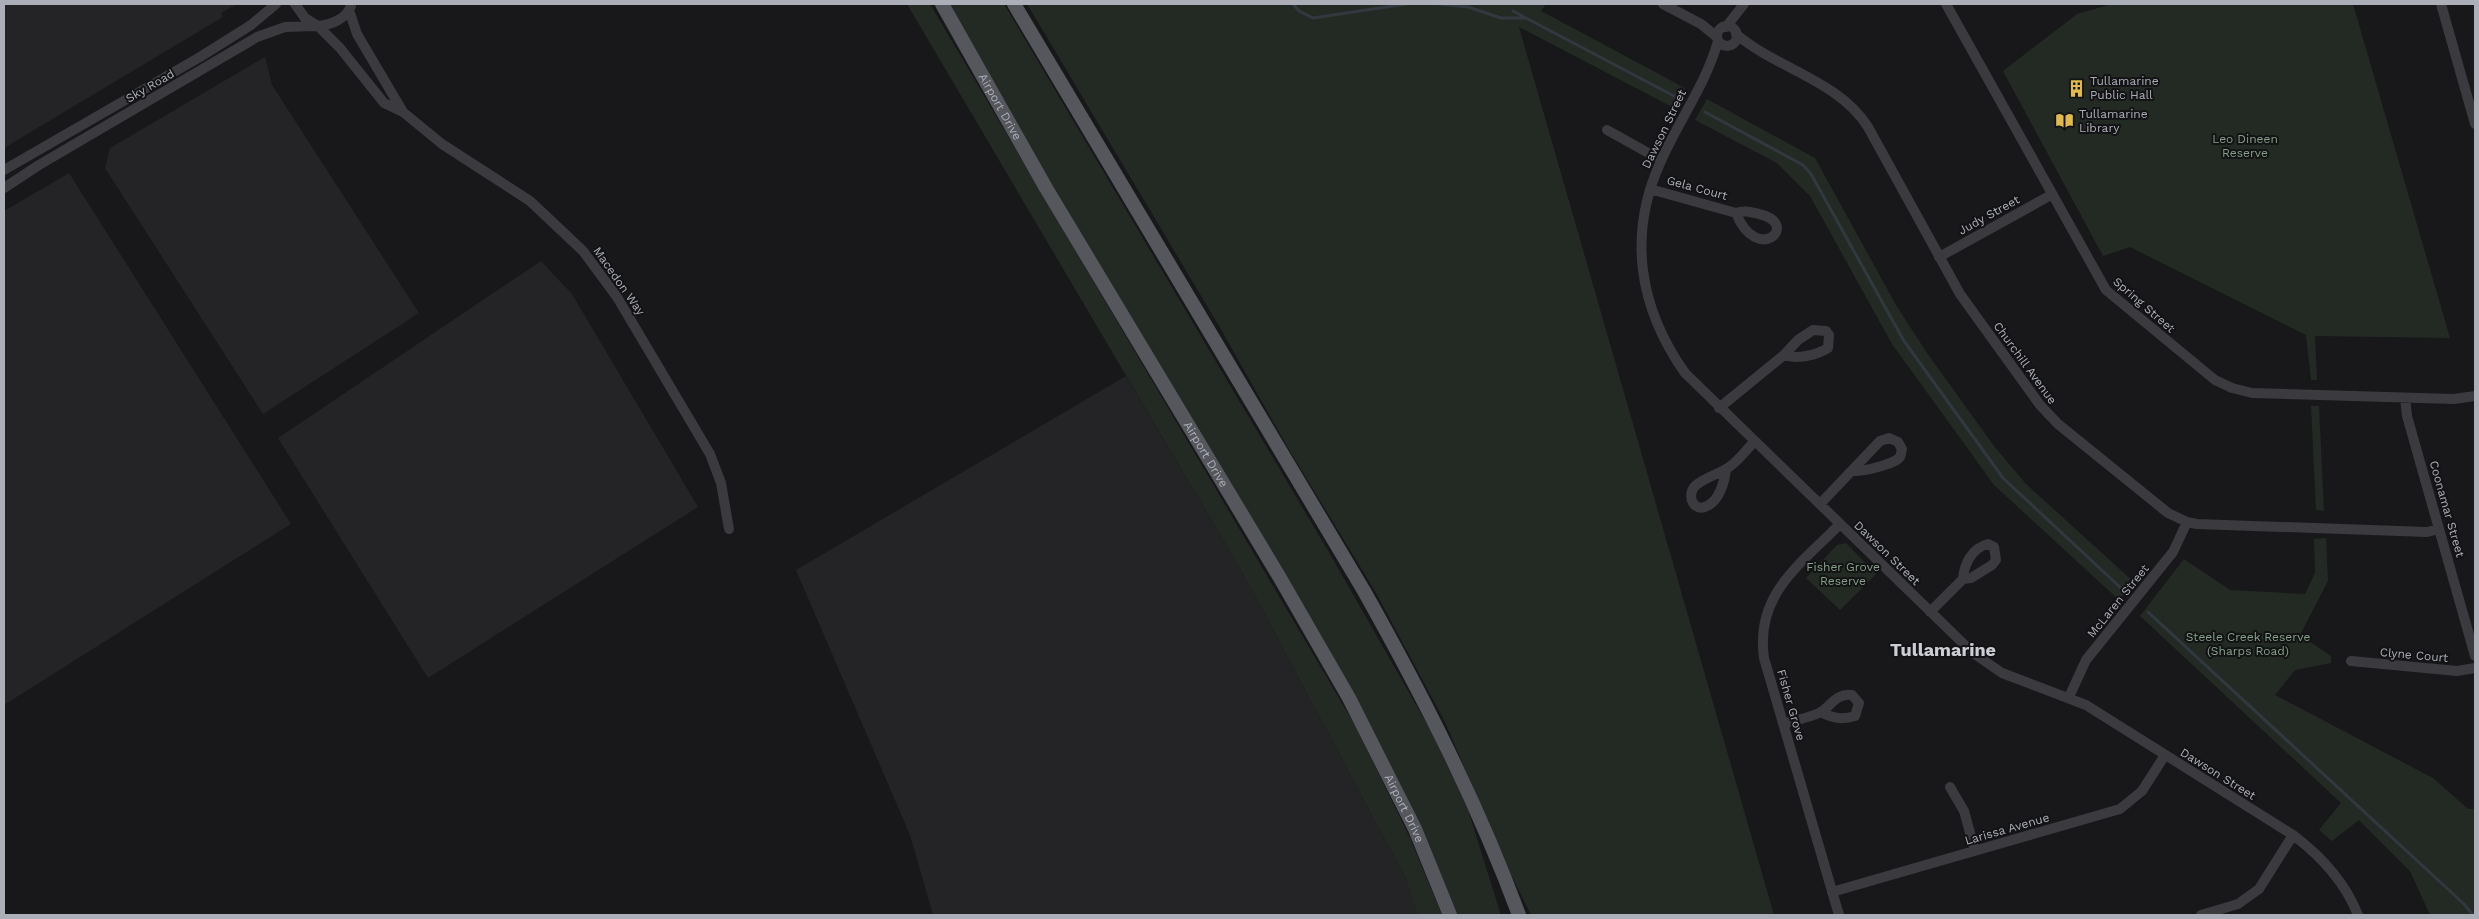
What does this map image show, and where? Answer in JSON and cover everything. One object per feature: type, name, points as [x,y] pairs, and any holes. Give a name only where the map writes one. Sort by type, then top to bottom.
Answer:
[{"type":"main road","name":"Airport Drive","points":[[942,4],[1046,188],[1280,578],[1349,698],[1415,829],[1450,915]]},
{"type":"main road","points":[[1014,4],[1404,661],[1465,786],[1519,915]]},
{"type":"street","name":"Sky Road","points":[[4,170],[200,57],[264,15],[276,4]]},
{"type":"street","name":"Macedon Way","points":[[295,4],[299,11],[340,48],[384,102],[404,112],[442,144],[530,201],[566,232],[601,274],[635,327],[710,454],[721,483],[729,529]]},
{"type":"street","name":"Churchill Avenue","points":[[1663,4],[1754,49],[1836,93],[1854,107],[1868,127],[1960,294],[2050,417],[2157,505],[2187,522],[2427,532],[2439,529]]},
{"type":"street","name":"Spring Street","points":[[1946,4],[2051,195],[2106,290],[2220,382],[2252,393],[2454,399],[2475,396]]},
{"type":"street","points":[[2441,4],[2475,124]]},
{"type":"street","name":"Dawson Street","points":[[1743,5],[1661,160],[1644,212],[1641,247],[1648,299],[1659,330],[1675,358],[1691,380],[1719,408],[1930,612],[1988,664],[2002,673],[2086,705],[2292,835],[2317,855],[2330,869],[2342,884],[2358,915]]},
{"type":"street","name":"Sky Road","points":[[4,188],[39,165],[257,37],[285,27],[317,26],[335,22],[351,6]]},
{"type":"street","name":"Macedon Way","points":[[351,6],[357,34],[404,112]]},
{"type":"street","points":[[1607,130],[1661,160]]},
{"type":"street","name":"Gela Court","points":[[1650,189],[1736,213]]},
{"type":"street","name":"Judy Street","points":[[1940,258],[2051,195]]},
{"type":"street","points":[[1719,408],[1784,355]]},
{"type":"street","name":"Coonamar Street","points":[[2406,398],[2407,416],[2475,656]]},
{"type":"street","points":[[1726,469],[1754,442]]},
{"type":"street","points":[[1820,504],[1854,471]]},
{"type":"street","name":"McLaren Street","points":[[2069,697],[2086,660],[2173,552],[2187,522]]},
{"type":"street","name":"Fisher Grove","points":[[1839,915],[1764,658],[1762,642],[1767,609],[1782,584],[1840,524]]},
{"type":"street","points":[[1930,612],[1963,579]]},
{"type":"street","name":"Clyne Court","points":[[2351,661],[2457,671],[2475,668]]},
{"type":"street","points":[[1784,724],[1821,712]]},
{"type":"street","name":"Larissa Avenue","points":[[1832,892],[2120,809],[2142,791],[2165,755]]},
{"type":"street","points":[[1950,787],[1964,811],[1975,851]]},
{"type":"street","points":[[2201,915],[2238,904],[2259,889],[2292,835]]},
{"type":"shaded area","points":[[4,4],[237,4],[221,13],[223,17],[4,148]]},
{"type":"shaded area","points":[[265,57],[272,85],[419,313],[263,414],[105,168],[110,148]]},
{"type":"shaded area","points":[[69,173],[291,524],[4,705],[4,211]]},
{"type":"shaded area","points":[[541,261],[572,294],[698,507],[428,678],[278,438]]},
{"type":"shaded area","points":[[1126,376],[1246,579],[1406,879],[1418,915],[933,915],[910,835],[796,570]]},
{"type":"green space","points":[[907,4],[930,4],[1356,727],[1410,838],[1442,915],[1418,915],[1406,879],[1246,579]]},
{"type":"green space","points":[[944,4],[1004,4],[1330,554],[1432,733],[1468,810],[1501,915],[1454,915],[1422,834]]},
{"type":"green space","points":[[1027,4],[1546,4],[1541,11],[1685,88],[1674,108],[1519,27],[1774,915],[1531,915],[1505,862],[1445,722],[1375,591],[1291,453],[1219,326]]},
{"type":"green space","name":"Leo Dineen Reserve","points":[[2112,4],[2353,4],[2450,338],[2315,336],[2317,380],[2311,380],[2306,335],[2130,247],[2103,256],[2003,71],[2077,14]]},
{"type":"green space","points":[[1707,99],[1815,158],[1896,305],[1927,353],[1994,446],[2026,484],[2134,582],[2119,600],[1994,485],[1892,344],[1810,196],[1777,163],[1695,120]]},
{"type":"green space","points":[[2311,406],[2319,406],[2324,511],[2316,510]]},
{"type":"green space","name":"Steele Creek Reserve (Sharps Road)","points":[[2326,538],[2328,581],[2300,635],[2331,656],[2331,663],[2295,670],[2275,695],[2433,778],[2468,809],[2475,809],[2475,915],[2430,915],[2410,871],[2359,820],[2332,841],[2319,830],[2341,803],[2140,616],[2184,559],[2230,590],[2305,594],[2315,573],[2314,539]]},
{"type":"green space","name":"Fisher Grove Reserve","points":[[1846,543],[1876,574],[1840,610],[1806,578],[1837,545]]},
{"type":"waterway","points":[[1293,4],[1299,11],[1313,18],[1406,4]]},
{"type":"waterway","points":[[1440,4],[1468,7],[1501,18],[1526,18],[1676,97]]},
{"type":"waterway","points":[[1513,11],[1526,18]]},
{"type":"waterway","points":[[1705,112],[1803,165],[1811,174],[1904,341],[2003,478],[2122,589]]},
{"type":"waterway","points":[[2148,612],[2464,904],[2473,915]]},
{"type":"place","name":"Tullamarine Public Hall","points":[[2076,88]]},
{"type":"place","name":"Tullamarine Library","points":[[2065,121]]},
{"type":"district","name":"Tullamarine","points":[[1943,650]]}]
